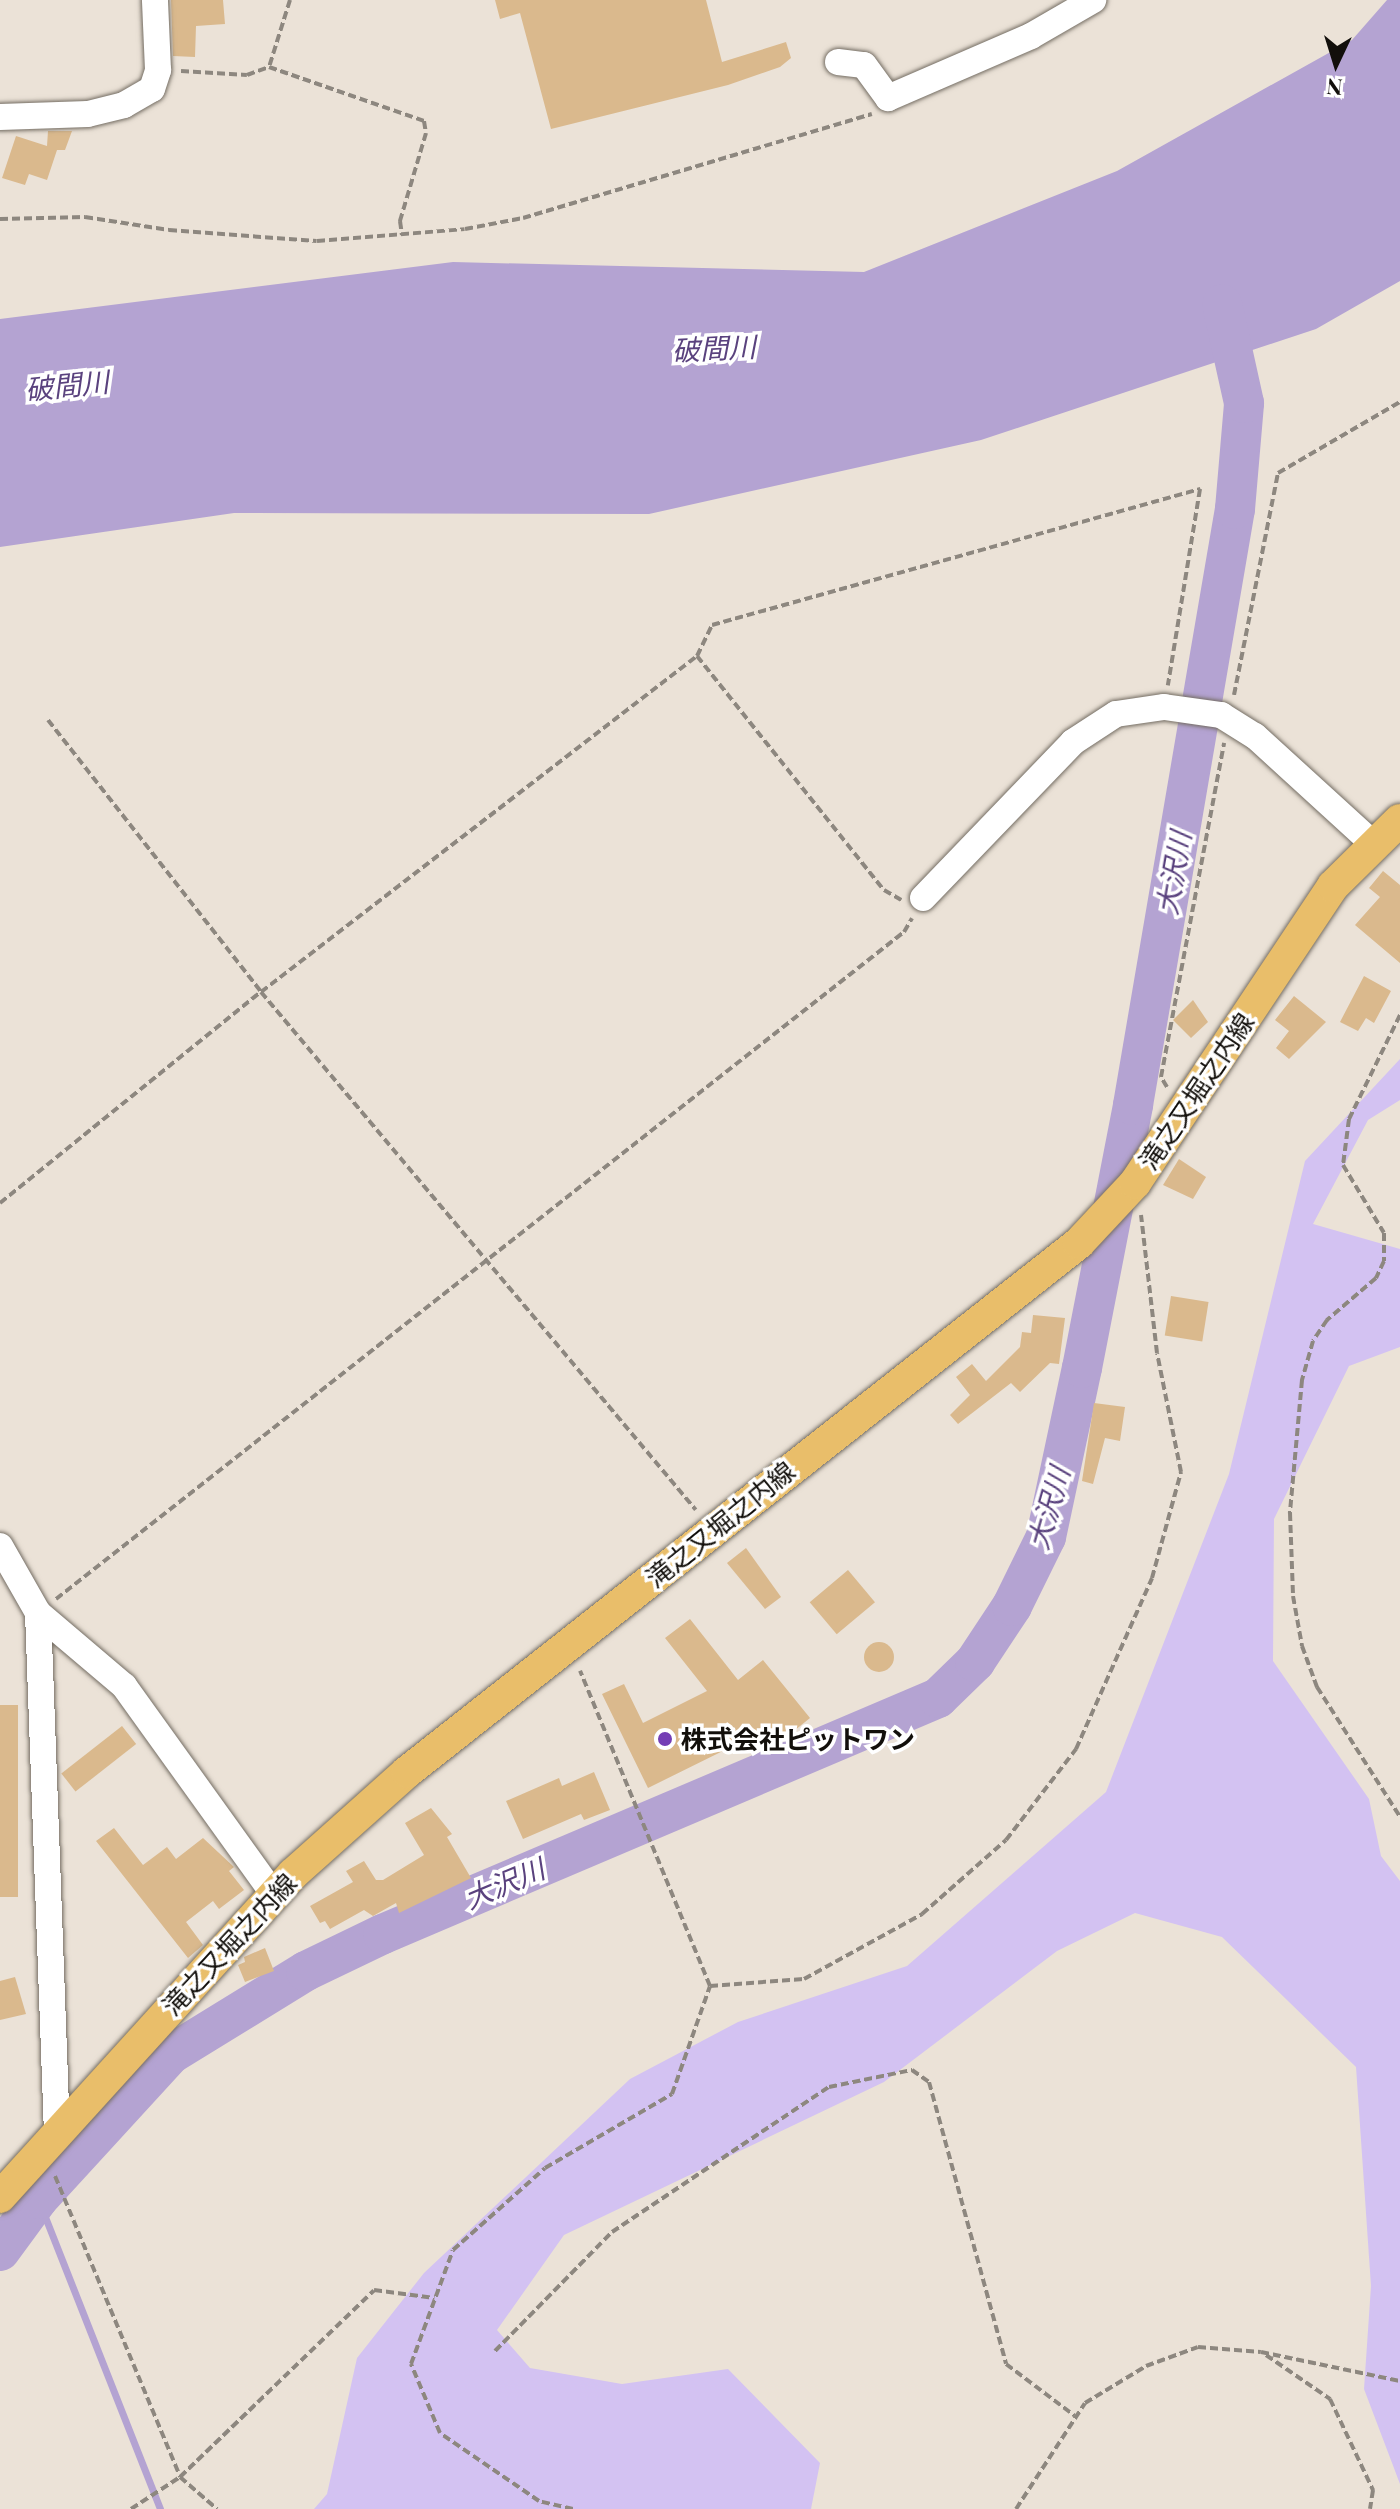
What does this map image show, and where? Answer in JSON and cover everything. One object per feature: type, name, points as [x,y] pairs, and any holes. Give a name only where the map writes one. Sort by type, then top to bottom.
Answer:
[{"type":"main road","name":"滝之又堀之内線","points":[[0,2197],[274,1895],[407,1772],[570,1648],[711,1528],[1079,1243],[1135,1184],[1333,886],[1372,843],[1400,820]]},
{"type":"street","points":[[0,117],[88,114],[124,105],[152,89],[158,70],[155,0]]},
{"type":"street","points":[[838,62],[857,60],[888,98],[1031,36],[1093,0]]},
{"type":"street","points":[[923,898],[1073,742],[1116,714],[1165,707],[1221,715],[1255,736],[1372,843]]},
{"type":"street","points":[[0,1546],[38,1613],[124,1686],[274,1895]]},
{"type":"street","points":[[38,1613],[50,2141]]},
{"type":"path","points":[[269,67],[290,0]]},
{"type":"path","points":[[158,70],[247,75],[269,67],[424,121],[426,133],[400,221],[402,235]]},
{"type":"path","points":[[0,219],[85,217],[169,230],[317,241],[402,235],[523,218],[871,115],[888,98]]},
{"type":"path","points":[[0,1203],[261,992],[697,656],[712,625],[1200,489],[1165,707]]},
{"type":"path","points":[[697,656],[884,890],[903,901],[923,898]]},
{"type":"path","points":[[48,720],[261,992],[711,1528]]},
{"type":"path","points":[[38,1613],[904,932],[923,898]]},
{"type":"path","points":[[1400,1015],[1349,1119],[1343,1165],[1384,1233],[1384,1261],[1376,1278],[1327,1320],[1313,1341],[1302,1380],[1290,1513],[1293,1596],[1302,1646],[1317,1687],[1400,1817]]},
{"type":"path","points":[[710,1986],[804,1979],[922,1914],[1006,1840],[1076,1749],[1152,1578],[1181,1472],[1157,1353],[1150,1264],[1135,1184]]},
{"type":"path","points":[[570,1648],[710,1986],[672,2094],[545,2168],[479,2223],[453,2250],[411,2364],[440,2433],[539,2501],[573,2509]]},
{"type":"path","points":[[495,2351],[612,2232],[829,2087],[912,2070],[929,2082],[1006,2364],[1075,2416]]},
{"type":"path","points":[[50,2141],[180,2477],[217,2509]]},
{"type":"path","points":[[131,2509],[180,2477],[374,2290],[434,2298]]},
{"type":"path","points":[[1016,2509],[1085,2403],[1121,2381],[1198,2347],[1261,2352],[1400,2381]]},
{"type":"path","points":[[1261,2352],[1330,2399],[1373,2490],[1370,2509]]},
{"type":"shaded area","points":[[1400,1059],[1400,1100],[1368,1120],[1313,1224],[1400,1249],[1400,1347],[1349,1366],[1274,1519],[1273,1661],[1369,1799],[1381,1856],[1400,1881],[1400,2484],[1364,2389],[1371,2286],[1356,2067],[1222,1937],[1135,1913],[1057,1951],[884,2082],[564,2235],[497,2330],[530,2368],[622,2384],[728,2369],[820,2463],[811,2509],[314,2509],[327,2494],[357,2358],[424,2273],[630,2079],[738,2022],[907,1966],[1106,1792],[1229,1474],[1305,1161]]},
{"type":"water","name":"破間川","points":[[1387,0],[1400,0],[1400,281],[1316,329],[981,440],[649,514],[234,513],[0,547],[0,319],[453,262],[864,272],[1117,171],[1352,40]]},
{"type":"building","points":[[171,0],[223,0],[225,24],[196,26],[195,57],[173,56]]},
{"type":"building","points":[[495,0],[706,0],[722,62],[786,42],[791,58],[780,67],[728,85],[551,129],[520,13],[500,19]]},
{"type":"building","points":[[48,131],[72,131],[65,150],[57,150],[47,180],[29,174],[25,185],[2,178],[16,136],[47,146]]},
{"type":"building","points":[[1383,871],[1400,885],[1400,963],[1355,925],[1380,897],[1369,888]]},
{"type":"building","points":[[1364,976],[1391,991],[1374,1023],[1366,1018],[1358,1031],[1340,1022]]},
{"type":"building","points":[[1294,996],[1326,1022],[1289,1059],[1276,1048],[1289,1031],[1275,1020]]},
{"type":"building","points":[[1193,1000],[1208,1022],[1191,1038],[1173,1020]]},
{"type":"building","points":[[1179,1159],[1206,1177],[1193,1199],[1163,1185]]},
{"type":"building","points":[[1171,1296],[1209,1302],[1202,1341],[1165,1336]]},
{"type":"building","points":[[1033,1315],[1065,1318],[1059,1364],[1050,1363],[1020,1392],[1011,1383],[958,1424],[950,1415],[970,1395],[956,1377],[972,1364],[986,1381],[1020,1347],[1022,1332],[1031,1333]]},
{"type":"building","points":[[1094,1403],[1125,1407],[1120,1441],[1105,1438],[1093,1484],[1082,1481]]},
{"type":"building","points":[[746,1548],[781,1597],[765,1609],[727,1563]]},
{"type":"building","points":[[848,1570],[875,1602],[837,1634],[810,1602]]},
{"type":"building","points":[[690,1619],[738,1680],[763,1660],[810,1718],[774,1747],[766,1736],[746,1752],[739,1743],[648,1788],[602,1694],[624,1684],[643,1723],[707,1691],[665,1638]]},
{"type":"building","points":[[879,1642],[890,1646],[894,1657],[890,1668],[879,1672],[868,1668],[864,1657],[868,1646]]},
{"type":"building","points":[[0,1705],[18,1705],[18,1897],[0,1897]]},
{"type":"building","points":[[122,1726],[136,1744],[75,1792],[61,1773]]},
{"type":"building","points":[[594,1772],[610,1810],[584,1820],[581,1814],[523,1839],[506,1801],[559,1778],[562,1786]]},
{"type":"building","points":[[431,1808],[452,1834],[447,1837],[471,1878],[399,1913],[396,1903],[373,1916],[364,1910],[330,1929],[325,1921],[320,1923],[310,1906],[353,1882],[346,1871],[364,1861],[376,1880],[383,1880],[424,1855],[405,1823]]},
{"type":"building","points":[[114,1828],[143,1865],[167,1847],[176,1859],[203,1838],[234,1867],[229,1871],[244,1890],[219,1909],[213,1901],[186,1922],[203,1945],[188,1958],[96,1841]]},
{"type":"building","points":[[265,1948],[274,1971],[245,1982],[238,1965],[245,1962],[244,1957]]},
{"type":"building","points":[[15,1977],[26,2014],[0,2020],[0,1981]]},
{"type":"waterway","name":"大沢川","points":[[0,2251],[38,2199],[171,2054],[306,1971],[383,1934],[938,1698],[975,1662],[1012,1606],[1046,1537],[1082,1368],[1133,1105],[1235,509],[1244,403],[1222,304]]},
{"type":"waterway","points":[[38,2199],[160,2509]]},
{"type":"place","name":"株式会社ピットワン","points":[[665,1739]]}]
